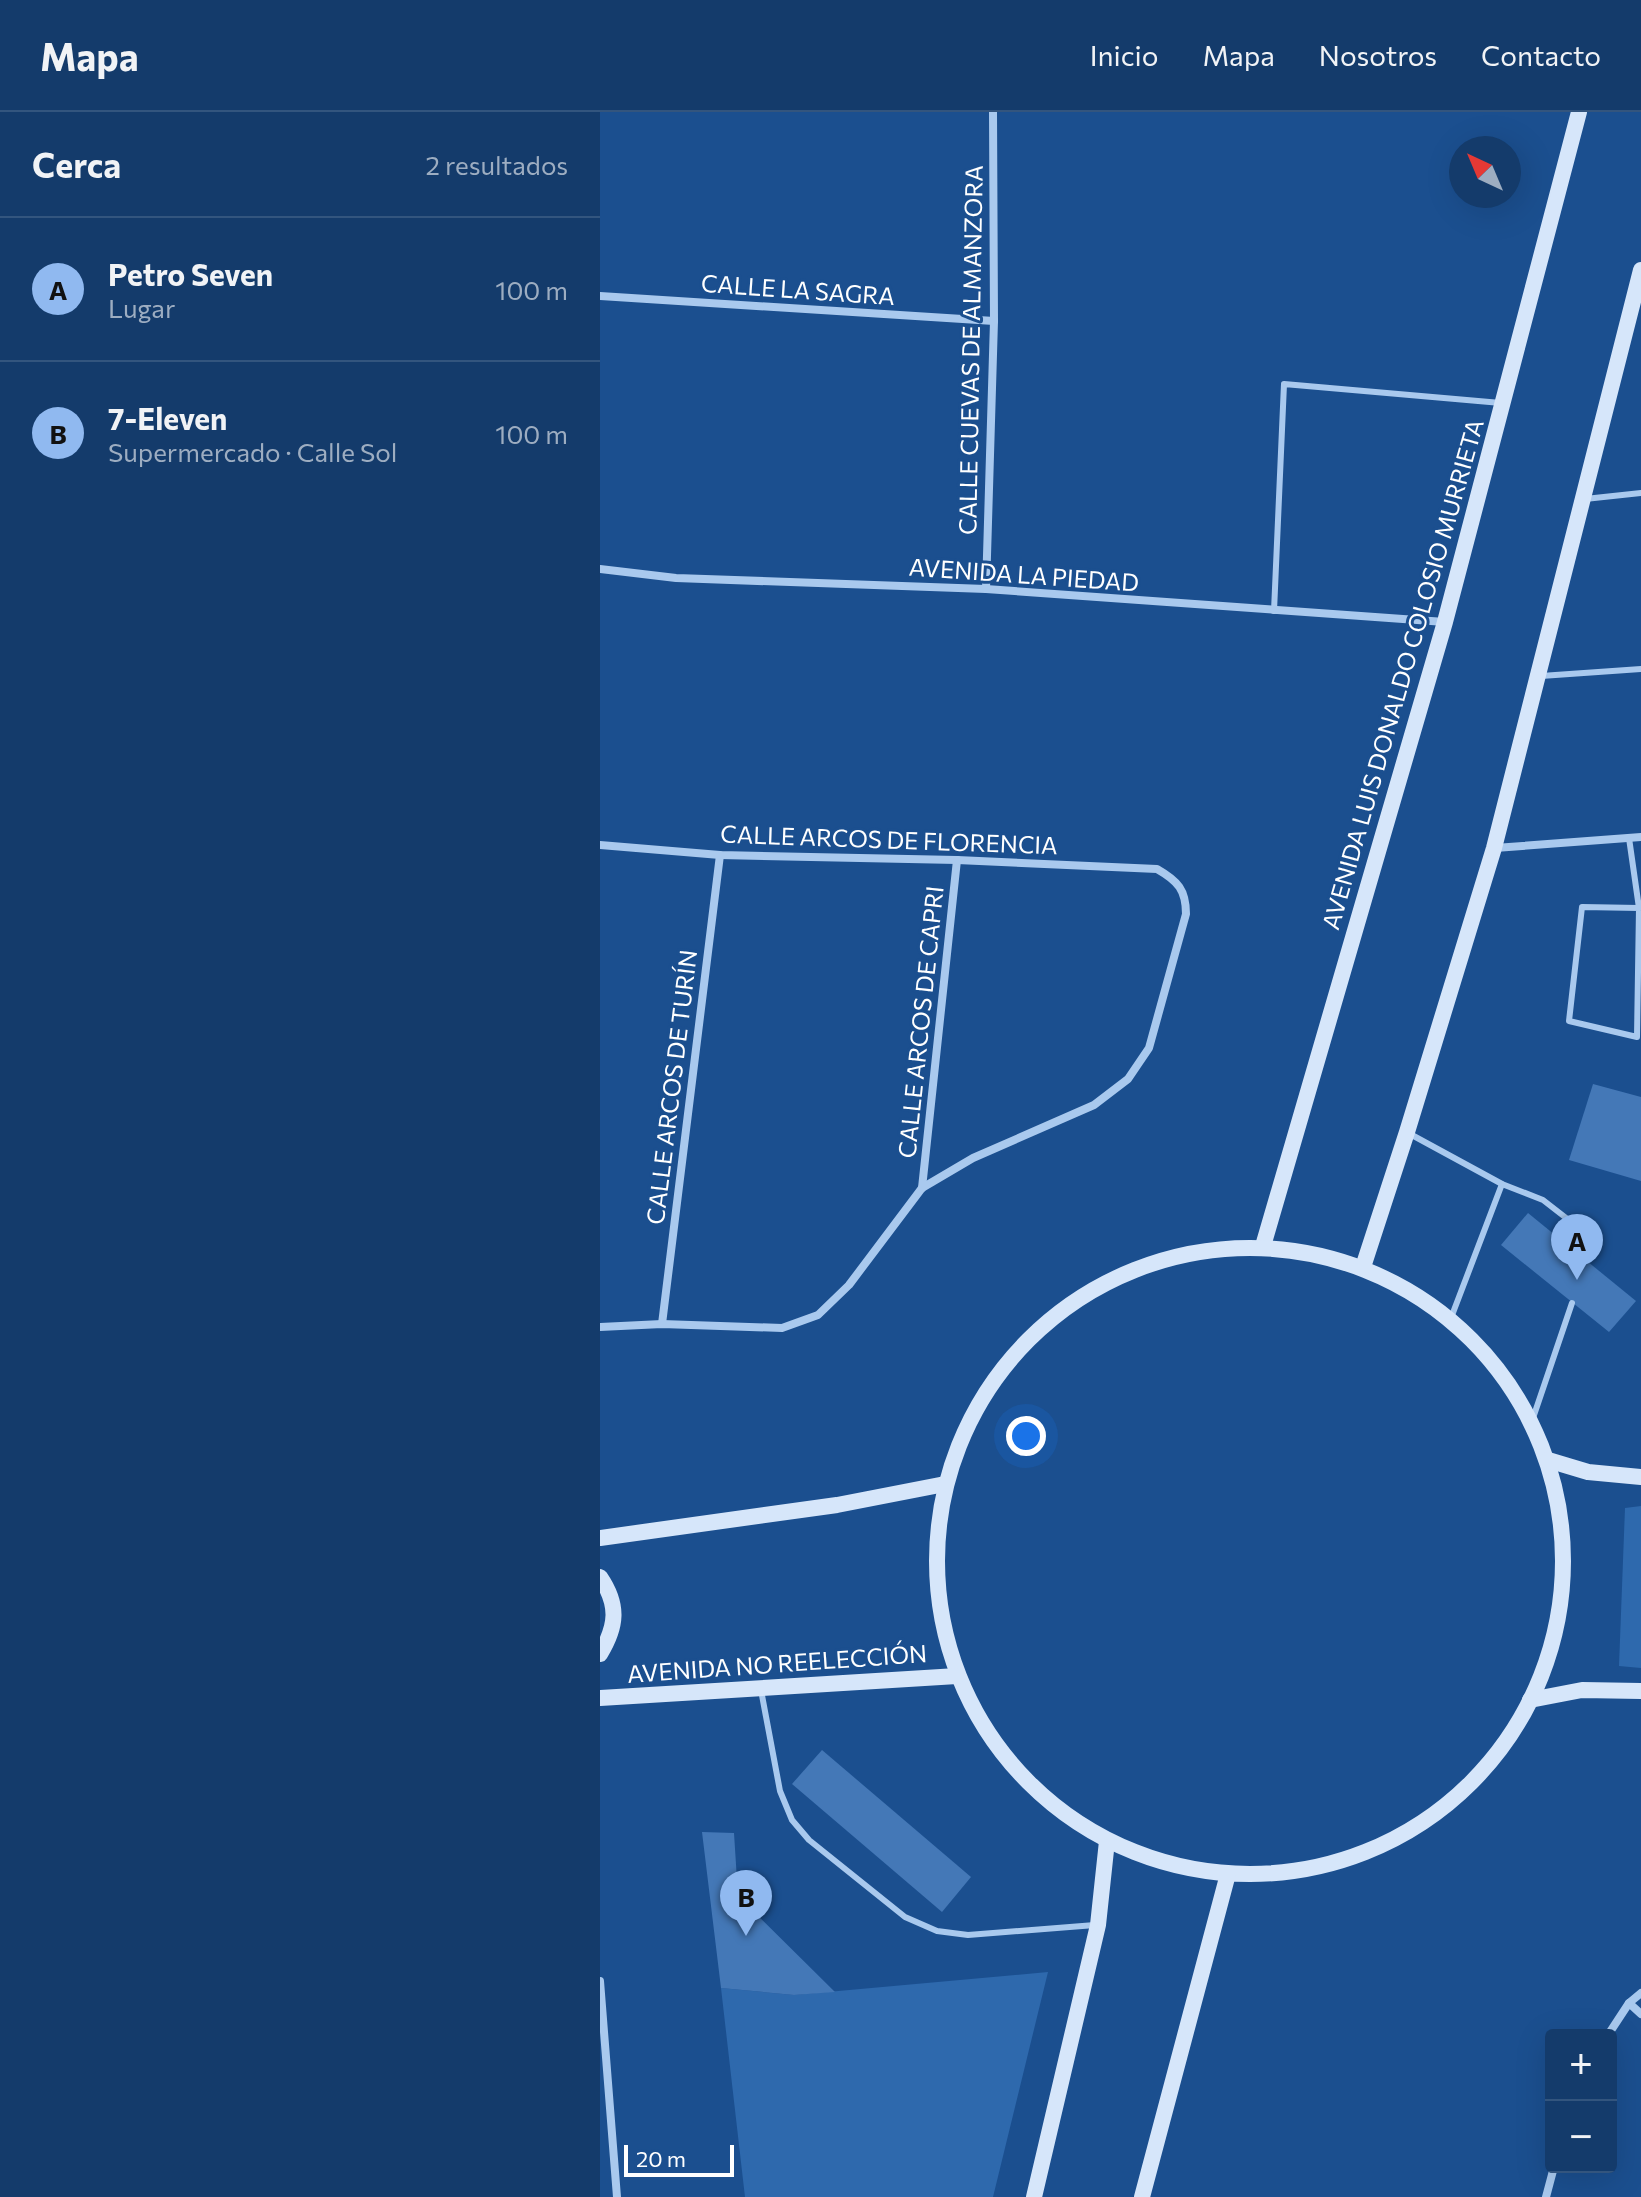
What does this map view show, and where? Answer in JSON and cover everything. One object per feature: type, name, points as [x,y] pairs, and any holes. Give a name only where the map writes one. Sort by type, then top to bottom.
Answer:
[{"type":"main road","name":"AVENIDA LUIS DONALDO COLOSIO MURRIETA","points":[[1263,1246],[1445,622],[1579,112]]},
{"type":"main road","points":[[1363,1267],[1494,848],[1641,270]]},
{"type":"main road","points":[[1263,1246],[1363,1267],[1409,1289],[1451,1318],[1497,1365],[1532,1421],[1548,1460],[1562,1521],[1563,1582],[1552,1643],[1530,1700],[1489,1762],[1468,1782],[1436,1812],[1372,1849],[1302,1870],[1228,1874],[1159,1861],[1107,1841],[1044,1799],[993,1743],[957,1676],[939,1613],[936,1549],[945,1484],[977,1405],[1029,1337],[1098,1286],[1178,1255],[1263,1246]]},
{"type":"main road","points":[[1548,1460],[1588,1472],[1641,1477]]},
{"type":"main road","points":[[600,1538],[837,1505],[945,1484]]},
{"type":"main road","points":[[600,1577],[614,1603],[614,1624],[600,1654]]},
{"type":"main road","name":"AVENIDA NO REELECCIÓN","points":[[600,1698],[957,1676]]},
{"type":"main road","points":[[1530,1700],[1582,1690],[1641,1691]]},
{"type":"main road","points":[[1034,2197],[1098,1925],[1107,1841]]},
{"type":"main road","points":[[1142,2197],[1228,1874]]},
{"type":"street","name":"CALLE CUEVAS DE ALMANZORA","points":[[986,589],[994,321],[993,112]]},
{"type":"street","name":"CALLE LA SAGRA","points":[[600,296],[994,321]]},
{"type":"street","name":"AVENIDA LA PIEDAD","points":[[600,569],[676,578],[986,589],[1445,622]]},
{"type":"street","points":[[1494,848],[1641,837]]},
{"type":"street","name":"CALLE ARCOS DE FLORENCIA","points":[[600,845],[720,855],[957,860],[1157,869],[1175,879],[1186,895],[1186,914],[1149,1048],[1128,1079],[1094,1105],[973,1158],[922,1188]]},
{"type":"street","name":"CALLE ARCOS DE TURÍN","points":[[662,1324],[720,855]]},
{"type":"street","name":"CALLE ARCOS DE CAPRI","points":[[922,1188],[957,860]]},
{"type":"street","points":[[600,1327],[662,1324],[782,1328],[818,1315],[849,1285],[922,1188]]},
{"type":"street","points":[[600,1981],[617,2197]]},
{"type":"street","points":[[1612,2029],[1629,2003],[1641,1993]]},
{"type":"street","points":[[1629,2003],[1641,2014]]},
{"type":"street","points":[[1546,2197],[1552,2173]]},
{"type":"lane","points":[[1274,611],[1284,384],[1502,403]]},
{"type":"lane","points":[[1581,499],[1641,493]]},
{"type":"lane","points":[[1536,676],[1641,669]]},
{"type":"lane","points":[[1629,838],[1639,908],[1637,1037],[1569,1021],[1582,907],[1639,908]]},
{"type":"lane","points":[[1407,1132],[1502,1184],[1543,1200],[1570,1221],[1582,1238],[1584,1259]]},
{"type":"lane","points":[[1451,1318],[1502,1184]]},
{"type":"lane","points":[[1532,1421],[1572,1303]]},
{"type":"lane","points":[[761,1687],[780,1791],[792,1820],[809,1840],[905,1917],[937,1931],[968,1935],[1098,1925]]},
{"type":"shaded area","points":[[1641,1506],[1641,1668],[1619,1666],[1625,1508]]},
{"type":"shaded area","points":[[1048,1972],[993,2197],[745,2197],[721,1988],[794,1995]]},
{"type":"building","points":[[1593,1084],[1641,1097],[1641,1181],[1569,1160]]},
{"type":"building","points":[[1528,1213],[1636,1301],[1609,1332],[1501,1245]]},
{"type":"building","points":[[822,1750],[971,1877],[942,1912],[792,1784]]},
{"type":"building","points":[[702,1832],[734,1833],[738,1896],[835,1992],[794,1995],[721,1988]]},
{"type":"place","name":"Petro Seven","points":[[1577,1280]]},
{"type":"place","name":"7-Eleven","points":[[746,1936]]}]
